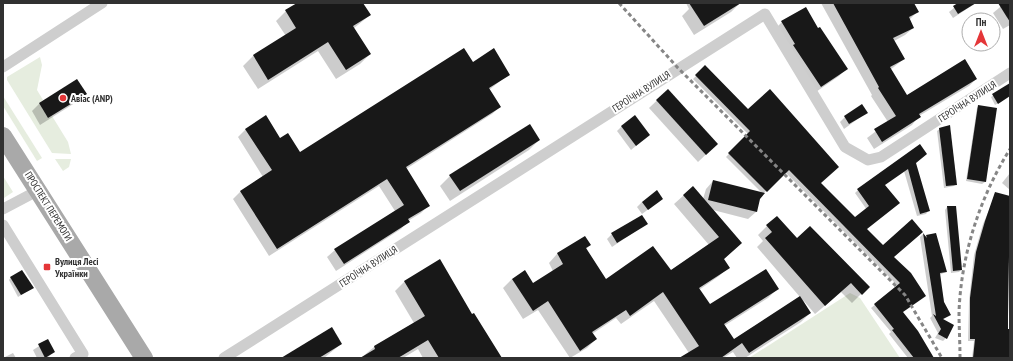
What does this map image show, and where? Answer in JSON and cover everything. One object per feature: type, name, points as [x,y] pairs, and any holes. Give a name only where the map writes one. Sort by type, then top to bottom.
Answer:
[{"type":"main road","name":"ПРОСПЕКТ ПЕРЕМОГИ","points":[[3,136],[39,190],[144,358]]},
{"type":"street","points":[[3,66],[102,3]]},
{"type":"street","name":"ГЕРОЇЧНА ВУЛИЦЯ","points":[[224,358],[765,14],[845,147],[868,160],[881,157],[1010,73]]},
{"type":"street","points":[[3,209],[39,190]]},
{"type":"street","points":[[3,225],[79,356]]},
{"type":"shaded area","points":[[40,57],[42,65],[37,90],[43,100],[39,103],[48,118],[52,116],[68,142],[71,154],[52,153],[7,80],[7,77]]},
{"type":"shaded area","points":[[3,96],[42,158],[37,161],[3,106]]},
{"type":"shaded area","points":[[55,159],[71,159],[69,167],[63,171]]},
{"type":"shaded area","points":[[3,176],[13,192],[4,198],[3,196]]},
{"type":"shaded area","points":[[850,293],[860,298],[900,358],[749,358]]},
{"type":"building","points":[[297,3],[363,3],[371,15],[353,26],[371,54],[346,70],[328,42],[268,80],[253,55],[296,28],[285,10]]},
{"type":"building","points":[[689,3],[741,3],[704,26]]},
{"type":"building","points":[[833,3],[914,3],[919,12],[909,17],[914,28],[893,38],[905,59],[890,67],[907,95],[965,59],[977,79],[919,114],[921,117],[882,142],[874,129],[896,116],[878,88],[879,87]]},
{"type":"building","points":[[958,3],[976,3],[958,14],[953,6]]},
{"type":"building","points":[[998,3],[1010,3],[1010,22]]},
{"type":"building","points":[[806,7],[818,28],[820,27],[848,69],[821,87],[793,45],[795,44],[781,21]]},
{"type":"building","points":[[464,48],[473,62],[494,48],[510,75],[489,88],[501,107],[406,167],[430,206],[408,219],[410,222],[344,264],[334,249],[404,205],[387,179],[277,249],[240,191],[272,170],[245,129],[266,115],[280,138],[288,133],[300,152]]},
{"type":"building","points":[[705,65],[748,109],[770,89],[839,167],[821,183],[855,217],[869,206],[857,189],[920,144],[927,154],[916,163],[930,211],[920,214],[908,169],[885,185],[900,203],[867,229],[883,245],[912,219],[923,232],[894,257],[911,273],[926,296],[903,312],[918,331],[934,358],[914,358],[874,304],[900,283],[789,170],[767,192],[728,153],[750,131],[695,75]]},
{"type":"building","name":"Авіас (ANP)","points":[[77,79],[87,94],[48,118],[39,103]]},
{"type":"building","points":[[1010,83],[1010,96],[998,104],[992,94]]},
{"type":"building","points":[[668,89],[718,144],[706,155],[656,100]]},
{"type":"building","points":[[862,104],[868,113],[849,124],[844,116]]},
{"type":"building","points":[[978,105],[997,108],[986,182],[967,179]]},
{"type":"building","points":[[635,115],[650,135],[636,146],[621,126]]},
{"type":"building","points":[[530,124],[540,140],[460,191],[449,175]]},
{"type":"building","points":[[950,125],[957,185],[946,186],[939,128]]},
{"type":"building","points":[[713,180],[765,193],[760,199],[757,212],[708,200]]},
{"type":"building","points":[[693,186],[742,243],[724,259],[730,268],[699,288],[710,304],[766,269],[779,289],[724,324],[734,339],[800,296],[811,313],[749,353],[742,343],[721,358],[679,358],[699,346],[663,292],[630,316],[626,310],[592,332],[597,339],[580,351],[548,301],[533,311],[512,279],[525,270],[533,283],[563,264],[557,253],[585,236],[591,245],[586,248],[606,279],[653,246],[671,270],[719,237],[683,195]]},
{"type":"building","points":[[657,190],[663,199],[648,210],[642,202]]},
{"type":"building","points":[[995,192],[1010,196],[1008,329],[1010,329],[1010,358],[973,358],[975,339],[970,339],[970,298],[976,252]]},
{"type":"building","points":[[947,206],[956,206],[962,270],[953,271]]},
{"type":"building","points":[[642,215],[648,224],[617,243],[611,233]]},
{"type":"building","points":[[777,216],[797,238],[810,226],[870,287],[862,295],[851,283],[825,306],[765,238],[772,232],[766,225]]},
{"type":"building","points":[[923,233],[927,238],[926,235],[936,233],[947,272],[940,273],[944,302],[951,315],[943,319],[954,325],[947,339],[938,334],[941,329],[933,314],[936,316]]},
{"type":"building","points":[[440,259],[472,314],[474,313],[502,358],[439,358],[428,340],[398,358],[360,358],[375,349],[374,346],[425,316],[404,281]]},
{"type":"building","points":[[22,270],[34,288],[21,295],[10,277]]},
{"type":"building","points":[[332,327],[342,344],[319,358],[281,358]]},
{"type":"building","points":[[48,339],[55,352],[45,358],[38,344]]},
{"type":"railway","points":[[619,3],[678,68],[905,295],[942,358]]},
{"type":"railway","points":[[960,358],[959,312],[968,248],[981,207],[999,167],[1010,149]]},
{"type":"place","name":"Авіас (ANP)","points":[[63,98]]},
{"type":"place","name":"Вулиця Лесі Українки","points":[[47,267]]}]
